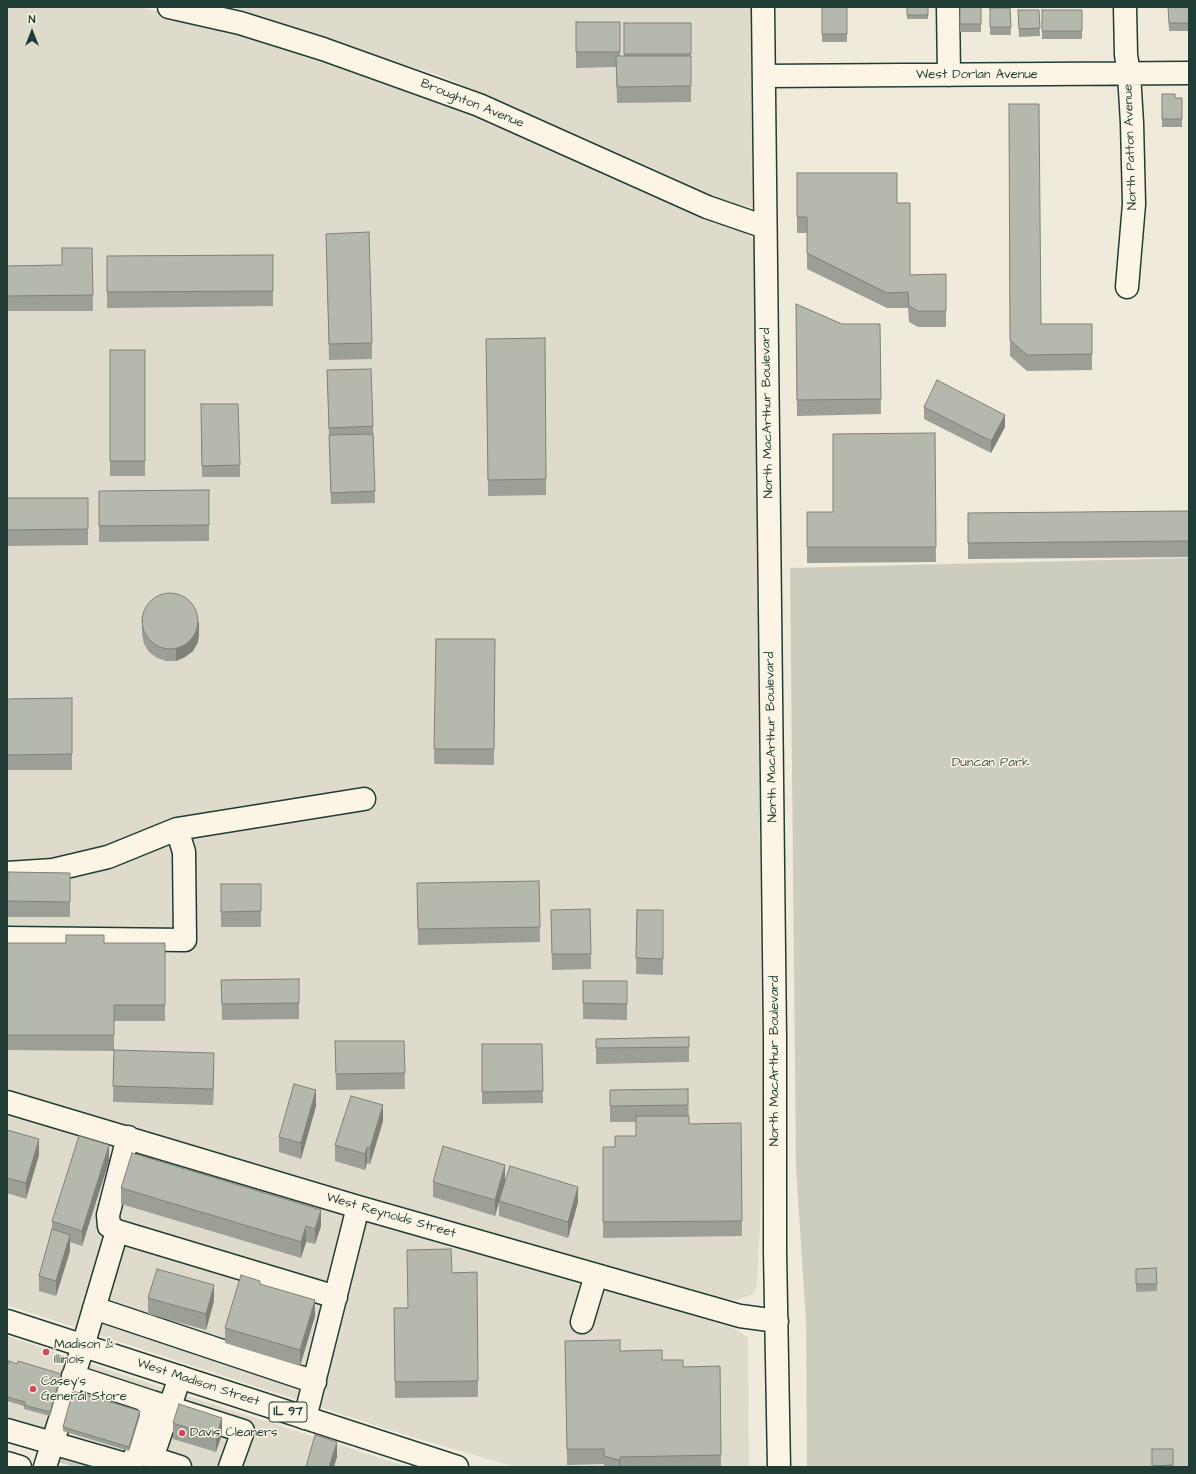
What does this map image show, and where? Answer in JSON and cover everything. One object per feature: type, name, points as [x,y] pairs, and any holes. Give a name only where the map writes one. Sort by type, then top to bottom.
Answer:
[{"type":"street","name":"Broughton Avenue","points":[[169,7],[240,23],[323,49],[479,105],[707,207],[765,227]]},
{"type":"street","name":"North MacArthur Boulevard","points":[[763,7],[779,1467]]},
{"type":"street","points":[[948,7],[949,75]]},
{"type":"street","name":"North Patton Avenue","points":[[1125,7],[1126,55],[1129,74],[1132,123],[1134,204],[1127,287]]},
{"type":"street","name":"West Dorlan Avenue","points":[[764,76],[1189,73]]},
{"type":"street","points":[[7,873],[53,870],[108,857],[177,829],[364,799]]},
{"type":"street","points":[[7,938],[185,940],[184,852],[177,829]]},
{"type":"street","name":"West Reynolds Street","points":[[7,1102],[358,1207],[740,1316],[777,1321]]},
{"type":"street","points":[[128,1137],[108,1215],[109,1226],[117,1231],[336,1297]]},
{"type":"street","points":[[306,1418],[358,1207]]},
{"type":"street","points":[[45,1467],[117,1231]]},
{"type":"street","points":[[582,1322],[596,1275]]},
{"type":"street","points":[[94,1308],[315,1382]]},
{"type":"street","name":"West Madison Street","points":[[7,1321],[306,1418],[420,1461],[457,1467]]},
{"type":"street","points":[[129,1403],[142,1364]]},
{"type":"street","points":[[73,1376],[98,1393],[129,1403],[161,1404],[243,1431],[230,1467]]},
{"type":"street","points":[[7,1430],[52,1442],[83,1444],[132,1466],[161,1404],[180,1377]]},
{"type":"street","points":[[161,1404],[152,1458],[167,1465]]},
{"type":"street","points":[[7,1463],[20,1467]]},
{"type":"shaded area","points":[[7,7],[138,7],[241,32],[295,49],[498,122],[661,200],[747,233],[753,240],[763,1160],[757,1285],[753,1294],[738,1300],[727,1299],[484,1231],[81,1111],[7,1091]]},
{"type":"shaded area","points":[[220,7],[751,7],[752,207],[727,203],[662,172],[441,76]]},
{"type":"shaded area","points":[[7,1113],[622,1293],[734,1328],[748,1338],[749,1467],[515,1467],[396,1432],[7,1305]]},
{"type":"shaded area","points":[[7,1336],[408,1467],[108,1467],[7,1436]]},
{"type":"green space","name":"Duncan Park","points":[[1189,558],[1189,1467],[807,1467],[806,1322],[796,1166],[790,568]]},
{"type":"green space","points":[[51,1453],[95,1467],[74,1467],[55,1461]]},
{"type":"building","points":[[822,7],[847,7],[847,34],[822,34]]},
{"type":"building","points":[[907,7],[928,7],[928,15],[907,15]]},
{"type":"building","points":[[960,7],[981,7],[981,24],[960,24]]},
{"type":"building","points":[[1168,7],[1189,7],[1189,23],[1169,23]]},
{"type":"building","points":[[990,8],[1010,8],[1011,27],[990,27]]},
{"type":"building","points":[[1018,10],[1039,10],[1040,28],[1019,29]]},
{"type":"building","points":[[1042,10],[1082,10],[1082,31],[1042,31]]},
{"type":"building","points":[[576,22],[620,22],[620,52],[576,52]]},
{"type":"building","points":[[624,23],[691,23],[691,54],[624,54]]},
{"type":"building","points":[[616,56],[691,56],[691,86],[617,87]]},
{"type":"building","points":[[1162,94],[1175,94],[1175,98],[1182,98],[1182,119],[1162,119]]},
{"type":"building","points":[[1009,104],[1039,104],[1041,324],[1092,324],[1092,354],[1027,355],[1010,340]]},
{"type":"building","points":[[797,173],[897,173],[897,203],[910,203],[910,275],[946,274],[946,311],[918,311],[909,306],[908,292],[887,293],[807,253],[807,217],[797,217]]},
{"type":"building","points":[[369,232],[372,343],[329,344],[326,234]]},
{"type":"building","points":[[62,248],[92,248],[93,295],[7,296],[7,266],[62,265]]},
{"type":"building","points":[[273,255],[273,291],[107,292],[107,256]]},
{"type":"building","points":[[796,304],[842,324],[880,324],[881,399],[797,400]]},
{"type":"building","points":[[545,338],[546,479],[488,480],[486,339]]},
{"type":"building","points":[[110,350],[145,350],[145,461],[110,461]]},
{"type":"building","points":[[371,369],[373,426],[329,428],[327,370]]},
{"type":"building","points":[[937,380],[1005,415],[991,441],[924,407]]},
{"type":"building","points":[[201,404],[238,404],[240,465],[202,466]]},
{"type":"building","points":[[935,433],[936,547],[807,547],[807,512],[833,512],[833,434]]},
{"type":"building","points":[[373,434],[375,491],[331,493],[329,435]]},
{"type":"building","points":[[209,490],[209,525],[99,526],[99,491]]},
{"type":"building","points":[[7,498],[88,498],[88,529],[7,530]]},
{"type":"building","points":[[1189,511],[1189,541],[968,543],[968,513]]},
{"type":"building","points":[[164,593],[176,593],[186,597],[194,605],[198,615],[198,627],[194,637],[186,645],[176,649],[164,649],[154,645],[146,637],[142,627],[142,615],[146,605],[154,597]]},
{"type":"building","points":[[436,639],[495,639],[494,749],[434,749]]},
{"type":"building","points":[[72,698],[72,754],[7,755],[7,699]]},
{"type":"building","points":[[8,872],[70,873],[70,902],[7,901]]},
{"type":"building","points":[[539,881],[540,927],[418,929],[417,883]]},
{"type":"building","points":[[221,884],[261,884],[261,911],[221,912]]},
{"type":"building","points":[[590,909],[591,954],[552,954],[551,910]]},
{"type":"building","points":[[637,910],[663,910],[663,959],[636,958]]},
{"type":"building","points":[[66,935],[104,935],[104,943],[165,943],[165,1005],[114,1005],[114,1035],[7,1035],[7,943],[66,943]]},
{"type":"building","points":[[299,979],[299,1003],[222,1004],[221,980]]},
{"type":"building","points":[[583,981],[627,981],[627,1004],[583,1003]]},
{"type":"building","points":[[689,1037],[689,1047],[596,1048],[596,1039]]},
{"type":"building","points":[[335,1041],[404,1041],[405,1073],[336,1074]]},
{"type":"building","points":[[482,1044],[542,1044],[543,1091],[482,1092]]},
{"type":"building","points":[[114,1050],[214,1053],[213,1089],[113,1086]]},
{"type":"building","points":[[294,1084],[316,1090],[301,1143],[279,1137]]},
{"type":"building","points":[[688,1089],[688,1105],[610,1106],[610,1090]]},
{"type":"building","points":[[351,1096],[383,1105],[370,1148],[367,1147],[365,1154],[335,1145]]},
{"type":"building","points":[[636,1116],[689,1116],[689,1124],[741,1123],[742,1221],[603,1222],[603,1147],[615,1147],[615,1136],[636,1136]]},
{"type":"building","points":[[7,1130],[39,1139],[26,1183],[7,1178]]},
{"type":"building","points":[[79,1136],[109,1145],[82,1231],[52,1221]]},
{"type":"building","points":[[443,1146],[505,1165],[495,1200],[433,1182]]},
{"type":"building","points":[[132,1153],[321,1210],[315,1229],[306,1226],[301,1242],[121,1188]]},
{"type":"building","points":[[510,1166],[578,1187],[568,1222],[499,1201]]},
{"type":"building","points":[[52,1229],[70,1235],[56,1281],[39,1276]]},
{"type":"building","points":[[451,1249],[452,1273],[477,1272],[478,1381],[395,1382],[394,1308],[408,1308],[407,1250]]},
{"type":"building","points":[[1156,1268],[1157,1284],[1136,1284],[1136,1269]]},
{"type":"building","points":[[157,1269],[214,1285],[206,1314],[148,1298]]},
{"type":"building","points":[[241,1275],[260,1281],[260,1284],[315,1300],[300,1350],[225,1328]]},
{"type":"building","points":[[620,1340],[620,1351],[662,1350],[662,1360],[683,1360],[683,1367],[720,1366],[721,1455],[620,1457],[619,1460],[604,1456],[604,1449],[567,1449],[565,1341]]},
{"type":"building","points":[[9,1361],[17,1364],[18,1361],[61,1374],[50,1412],[24,1405],[25,1402],[7,1397],[7,1367]]},
{"type":"building","points":[[73,1391],[140,1411],[129,1447],[63,1427]]},
{"type":"building","points":[[179,1404],[222,1418],[216,1437],[173,1423]]},
{"type":"building","points":[[315,1435],[337,1442],[329,1467],[306,1467]]},
{"type":"building","points":[[1152,1449],[1173,1449],[1173,1465],[1152,1466]]},
{"type":"place","name":"Madison & Illinois","points":[[46,1352]]},
{"type":"place","name":"Casey's General Store","points":[[33,1389]]},
{"type":"place","name":"Davis Cleaners","points":[[182,1433]]}]
